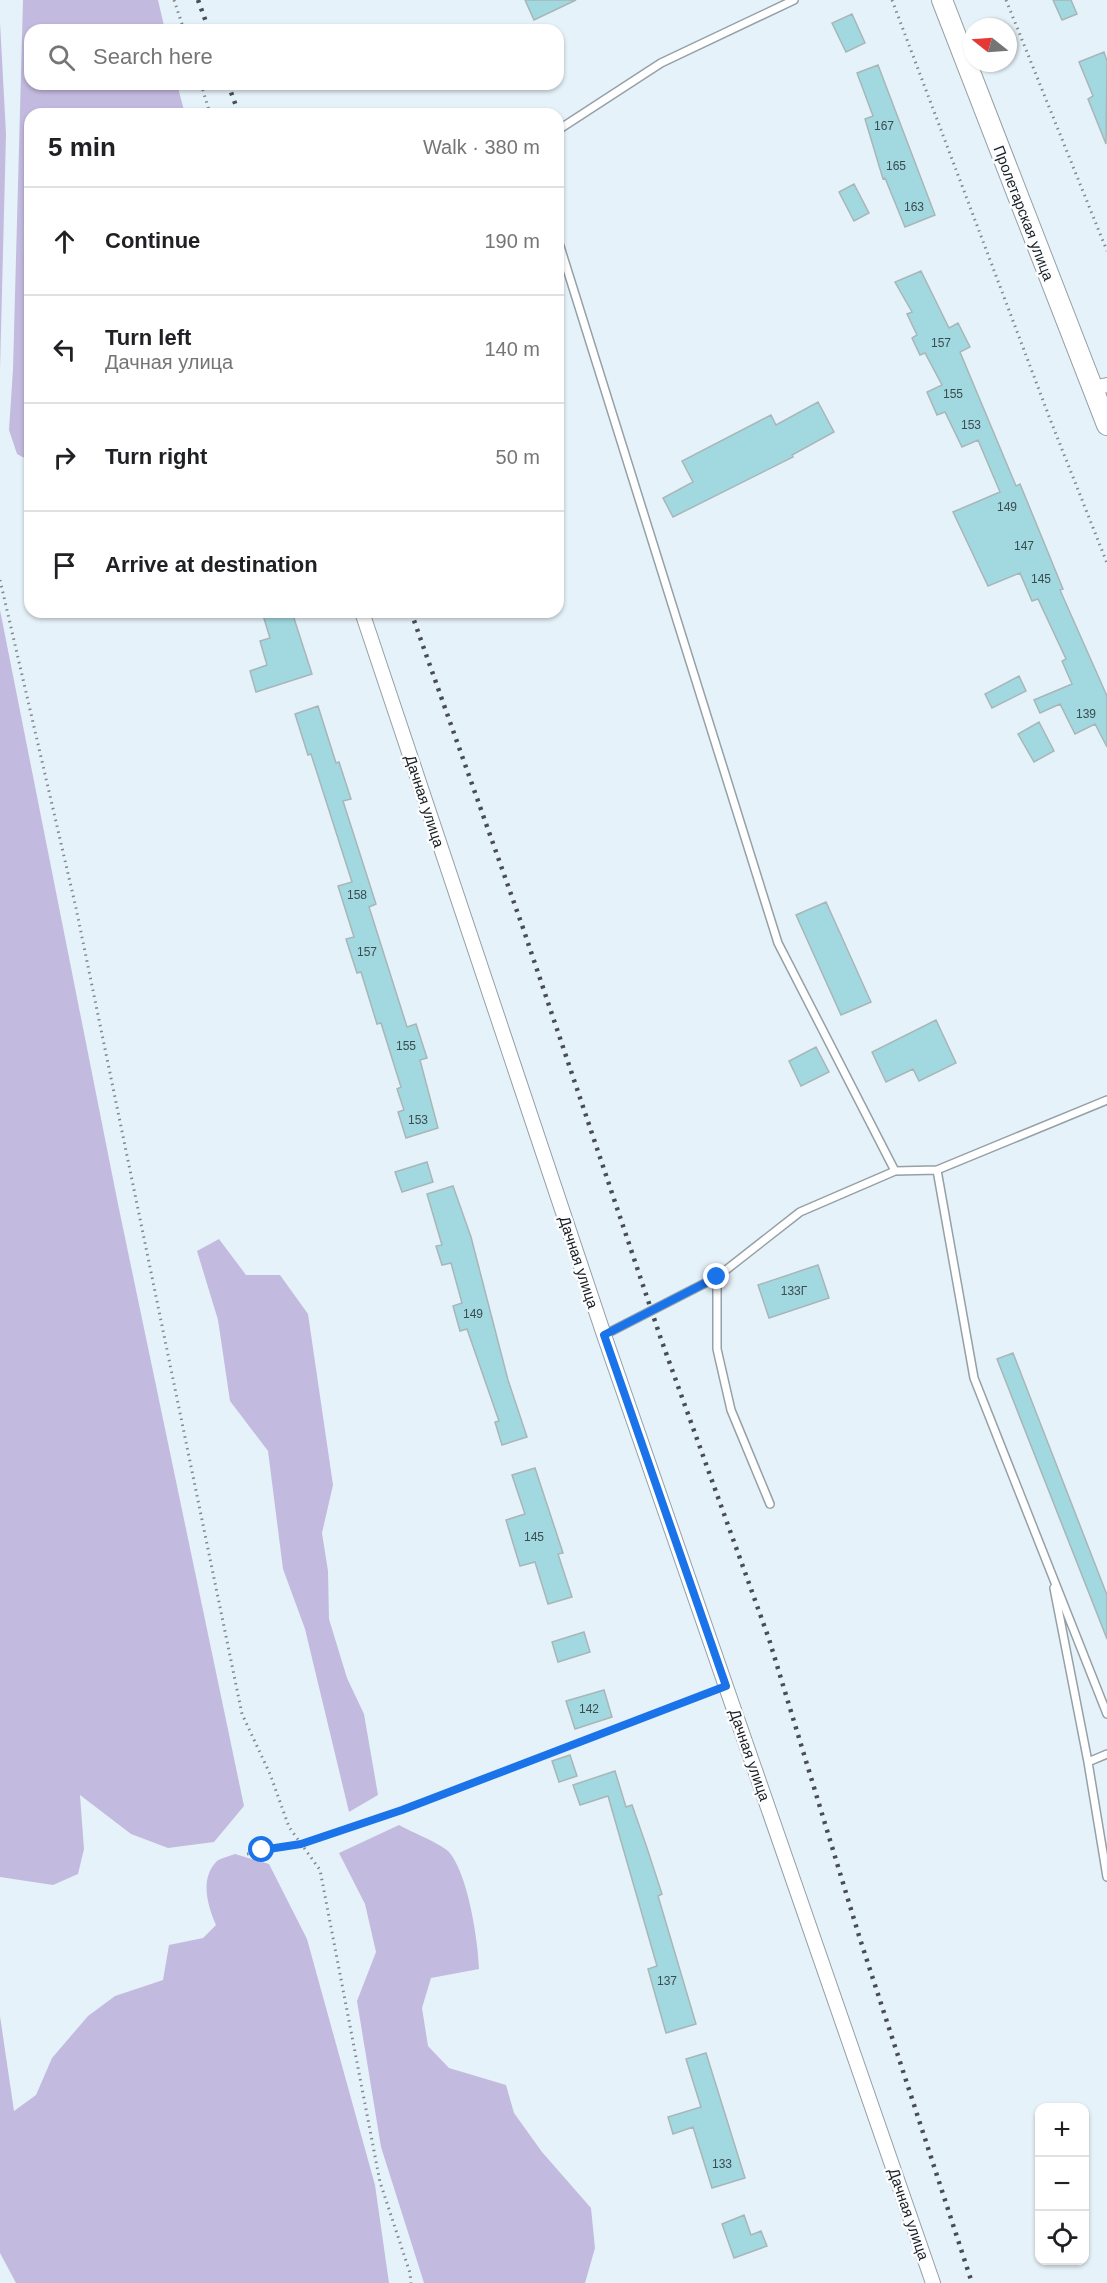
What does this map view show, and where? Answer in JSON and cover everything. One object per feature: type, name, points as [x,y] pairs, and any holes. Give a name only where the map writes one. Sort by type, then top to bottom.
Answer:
[{"type":"main road","name":"Пролетарская улица","points":[[942,0],[1099,386],[1107,425]]},
{"type":"street","name":"Дачная улица","points":[[364,618],[604,1335],[933,2283]]},
{"type":"lane","points":[[564,126],[661,63],[794,0]]},
{"type":"lane","points":[[564,259],[778,943],[895,1171]]},
{"type":"lane","points":[[604,1335],[717,1277],[800,1212],[895,1171],[937,1170],[1107,1100]]},
{"type":"lane","points":[[937,1170],[974,1378],[1107,1714]]},
{"type":"lane","points":[[717,1277],[717,1349],[730,1410],[770,1504]]},
{"type":"lane","points":[[1050,1571],[1088,1762],[1107,1877]]},
{"type":"lane","points":[[1088,1762],[1107,1754]]},
{"type":"path","points":[[174,0],[182,24]]},
{"type":"path","points":[[892,0],[1050,420],[1107,562]]},
{"type":"path","points":[[1006,0],[1107,251]]},
{"type":"path","points":[[203,90],[208,108]]},
{"type":"path","points":[[0,580],[76,908],[242,1714],[270,1773],[289,1827],[320,1870],[380,2182],[410,2273],[411,2283]]},
{"type":"path","points":[[247,1854],[301,1844],[402,1810],[726,1686]]},
{"type":"shaded area","points":[[23,0],[158,0],[164,24],[24,24],[24,90],[179,90],[183,108],[24,108],[24,458],[17,454],[9,430],[13,369]]},
{"type":"shaded area","points":[[0,22],[6,134],[0,370]]},
{"type":"shaded area","points":[[0,610],[118,1204],[244,1806],[214,1842],[168,1848],[131,1834],[80,1795],[84,1849],[78,1874],[53,1885],[0,1877]]},
{"type":"shaded area","points":[[219,1239],[246,1275],[280,1275],[308,1314],[333,1485],[322,1533],[328,1571],[329,1619],[347,1678],[364,1714],[378,1795],[349,1812],[305,1629],[283,1569],[268,1451],[230,1401],[218,1320],[197,1251]]},
{"type":"shaded area","points":[[399,1825],[445,1849],[456,1862],[467,1891],[477,1942],[479,1969],[431,1978],[422,2008],[428,2046],[449,2068],[506,2085],[514,2113],[542,2152],[591,2208],[595,2248],[585,2283],[424,2283],[381,2147],[357,2001],[376,1952],[365,1904],[339,1853]]},
{"type":"shaded area","points":[[235,1854],[269,1864],[307,1939],[375,2185],[389,2283],[16,2283],[0,2253],[0,2016],[14,2111],[36,2095],[52,2058],[88,2016],[115,1996],[163,1980],[169,1945],[203,1938],[216,1925],[208,1902],[208,1876],[217,1861]]},
{"type":"building","points":[[525,0],[576,0],[534,20]]},
{"type":"building","points":[[1053,0],[1071,0],[1077,14],[1062,20]]},
{"type":"building","points":[[852,14],[865,43],[846,52],[832,23]]},
{"type":"building","points":[[1104,52],[1107,61],[1106,144],[1088,99],[1093,96],[1079,62]]},
{"type":"building","points":[[878,65],[935,215],[905,227],[885,178],[883,179],[865,119],[873,116],[857,73]]},
{"type":"building","points":[[854,184],[869,213],[854,221],[839,192]]},
{"type":"building","points":[[921,271],[949,328],[958,323],[970,347],[960,352],[1016,486],[1020,484],[1063,589],[1060,590],[1107,696],[1107,747],[1095,724],[1075,734],[1060,704],[1040,713],[1034,700],[1072,684],[1062,661],[1066,659],[1038,599],[1032,601],[1020,573],[988,586],[953,512],[1000,492],[978,440],[962,447],[945,412],[937,415],[927,392],[942,385],[925,353],[920,355],[912,338],[917,335],[907,314],[912,312],[895,282]]},
{"type":"building","points":[[818,402],[834,432],[792,455],[793,457],[673,517],[663,498],[693,482],[682,461],[771,415],[776,425]]},
{"type":"building","points":[[264,618],[294,618],[312,674],[256,692],[250,671],[267,665],[260,641],[270,638]]},
{"type":"building","points":[[1019,676],[1026,691],[992,708],[985,694]]},
{"type":"building","points":[[318,706],[336,763],[339,762],[351,799],[343,801],[376,904],[369,907],[407,1027],[416,1024],[427,1058],[420,1060],[438,1128],[406,1138],[398,1112],[404,1110],[397,1089],[401,1087],[381,1023],[377,1024],[361,972],[357,973],[346,939],[354,937],[338,886],[352,882],[311,754],[308,755],[295,714]]},
{"type":"building","points":[[1039,722],[1054,751],[1034,762],[1018,734]]},
{"type":"building","points":[[826,902],[871,1002],[841,1015],[796,915]]},
{"type":"building","points":[[936,1020],[956,1063],[919,1081],[913,1069],[886,1082],[872,1052]]},
{"type":"building","points":[[816,1047],[829,1072],[801,1086],[789,1061]]},
{"type":"building","points":[[427,1162],[433,1182],[402,1192],[395,1172]]},
{"type":"building","points":[[453,1186],[471,1237],[508,1380],[527,1437],[502,1445],[495,1422],[499,1421],[467,1329],[460,1331],[453,1306],[462,1303],[451,1263],[442,1265],[436,1246],[442,1245],[427,1194]]},
{"type":"building","points":[[818,1265],[829,1298],[769,1318],[758,1285]]},
{"type":"building","points":[[1013,1353],[1107,1595],[1107,1639],[997,1359]]},
{"type":"building","points":[[535,1468],[563,1553],[558,1554],[572,1597],[548,1604],[535,1562],[520,1566],[506,1520],[525,1514],[512,1475]]},
{"type":"building","points":[[584,1632],[590,1652],[558,1662],[552,1642]]},
{"type":"building","points":[[604,1690],[612,1717],[575,1729],[566,1701]]},
{"type":"building","points":[[570,1755],[577,1776],[559,1782],[552,1761]]},
{"type":"building","points":[[615,1771],[626,1807],[632,1805],[662,1894],[658,1896],[696,2024],[666,2033],[648,1969],[657,1966],[608,1796],[580,1805],[573,1785]]},
{"type":"building","points":[[706,2053],[745,2178],[712,2188],[693,2127],[673,2134],[668,2117],[701,2107],[686,2059]]},
{"type":"building","points":[[744,2215],[751,2235],[761,2231],[767,2246],[734,2258],[722,2224]]},
{"type":"railway","points":[[198,0],[207,24]]},
{"type":"railway","points":[[230,90],[237,108]]},
{"type":"railway","points":[[413,618],[523,928],[661,1339],[769,1639],[860,1939],[972,2283]]},
{"type":"route","points":[[262,1850],[301,1844],[402,1810],[726,1686],[604,1335],[717,1277]]}]
